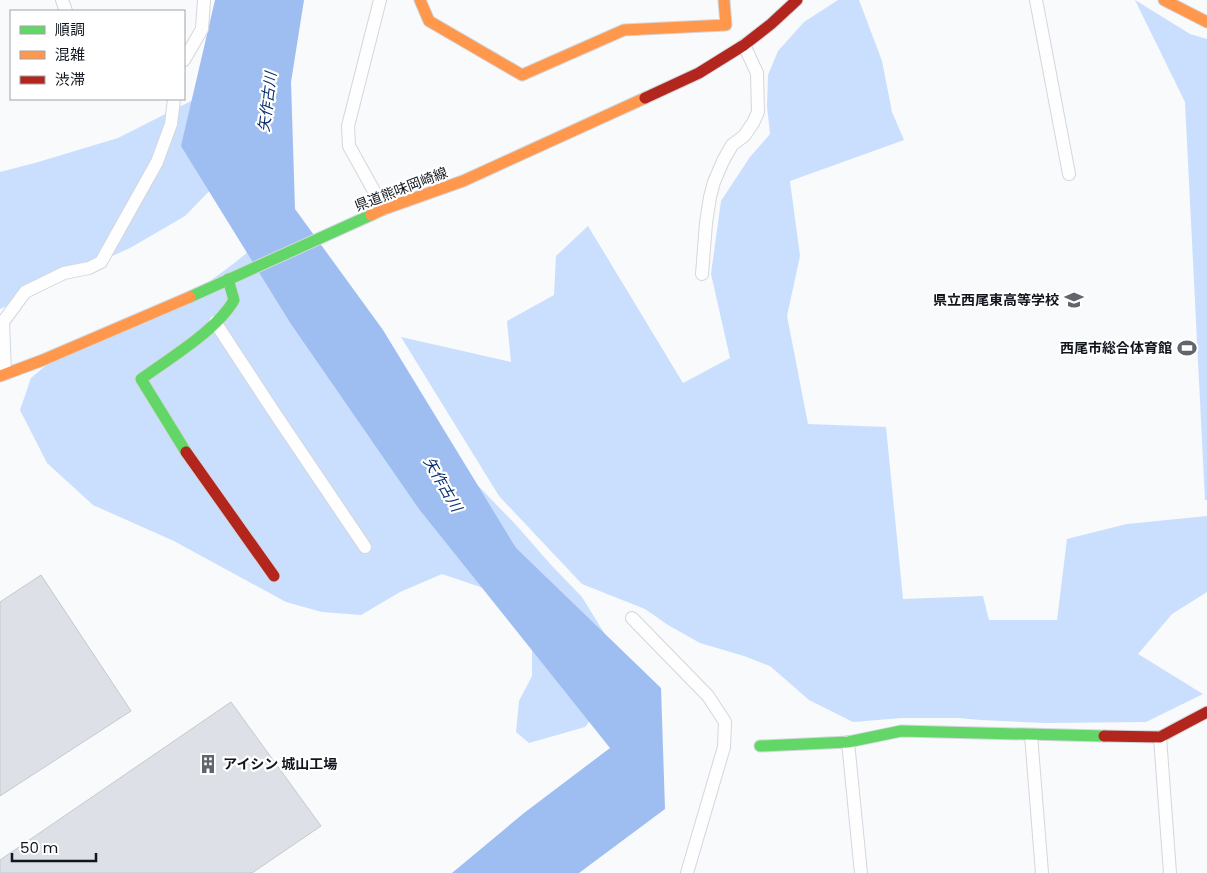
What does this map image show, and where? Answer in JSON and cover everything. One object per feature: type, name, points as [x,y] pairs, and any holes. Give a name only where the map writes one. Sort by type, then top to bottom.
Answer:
[{"type":"street","points":[[185,58],[202,29],[204,0]]},
{"type":"street","points":[[380,0],[348,126],[349,146],[384,209]]},
{"type":"street","points":[[420,0],[428,21],[522,75],[624,30],[726,24],[724,0]]},
{"type":"street","name":"県道熊味岡崎線","points":[[2,375],[43,360],[146,316],[384,209],[463,181],[699,73],[744,45],[772,24],[797,0]]},
{"type":"street","points":[[1036,0],[1069,174]]},
{"type":"street","points":[[1164,0],[1207,22]]},
{"type":"street","points":[[702,274],[706,223],[714,182],[732,145],[744,136],[758,112],[758,73],[744,45]]},
{"type":"street","points":[[2,375],[3,322],[25,292],[64,273],[88,268],[101,262],[156,162],[171,124],[174,100]]},
{"type":"street","points":[[228,279],[234,300],[229,309],[202,336],[141,379],[188,455],[274,576]]},
{"type":"street","points":[[215,322],[365,547]]},
{"type":"street","points":[[632,618],[708,696],[725,722],[724,747],[687,873]]},
{"type":"street","points":[[760,746],[848,742],[901,732],[1160,736],[1207,712]]},
{"type":"street","points":[[1031,735],[1042,873]]},
{"type":"street","points":[[1160,736],[1170,873]]},
{"type":"street","points":[[848,742],[860,873]]},
{"type":"shaded area","points":[[838,0],[859,0],[882,61],[892,112],[904,140],[790,181],[800,256],[787,316],[808,424],[886,427],[903,599],[983,596],[989,620],[1057,620],[1067,539],[1127,524],[1207,516],[1207,592],[1172,614],[1138,654],[1203,694],[1146,722],[1045,723],[958,718],[901,718],[853,722],[809,700],[770,666],[700,643],[668,625],[645,609],[582,584],[499,496],[401,337],[511,362],[507,321],[554,295],[556,256],[588,226],[683,383],[730,358],[711,274],[721,201],[750,157],[770,134],[767,106],[768,75],[778,51],[804,22]]},
{"type":"shaded area","points":[[1135,0],[1190,34],[1207,39],[1207,500],[1205,500],[1185,102]]},
{"type":"shaded area","points":[[193,100],[217,183],[185,216],[130,248],[0,309],[0,172],[118,138]]},
{"type":"shaded area","points":[[263,240],[433,439],[582,597],[606,636],[607,698],[585,727],[529,743],[516,732],[519,701],[532,676],[532,624],[495,592],[442,574],[400,592],[361,615],[322,612],[286,602],[174,541],[93,505],[47,463],[20,410],[31,378],[58,355],[182,302]]},
{"type":"water","name":"矢作古川","points":[[215,0],[304,0],[291,82],[295,209],[383,330],[516,548],[661,688],[665,809],[579,873],[452,873],[524,813],[610,748],[419,509],[291,324],[181,146]]},
{"type":"building","points":[[41,575],[131,711],[0,796],[0,602]]},
{"type":"building","name":"アイシン 城山工場","points":[[231,702],[321,826],[252,873],[0,873],[0,860]]},
{"type":"traffic: fast","points":[[190,297],[371,215]]},
{"type":"traffic: fast","points":[[186,452],[141,379],[192,343],[226,311],[234,300],[228,279]]},
{"type":"traffic: fast","points":[[760,746],[848,742],[901,731],[1104,736]]},
{"type":"traffic: slow","points":[[420,0],[429,21],[522,75],[624,30],[726,25],[724,0]]},
{"type":"traffic: slow","points":[[1164,0],[1207,22]]},
{"type":"traffic: slow","points":[[371,215],[463,181],[645,98]]},
{"type":"traffic: slow","points":[[0,376],[43,360],[190,297]]},
{"type":"traffic: jam","points":[[645,98],[699,73],[744,45],[797,0]]},
{"type":"traffic: jam","points":[[186,452],[274,576]]},
{"type":"traffic: jam","points":[[1104,736],[1160,737],[1207,712]]},
{"type":"place","name":"県立西尾東高等学校","points":[[1074,300]]},
{"type":"place","name":"西尾市総合体育館","points":[[1187,348]]},
{"type":"place","name":"アイシン 城山工場","points":[[208,764]]}]
